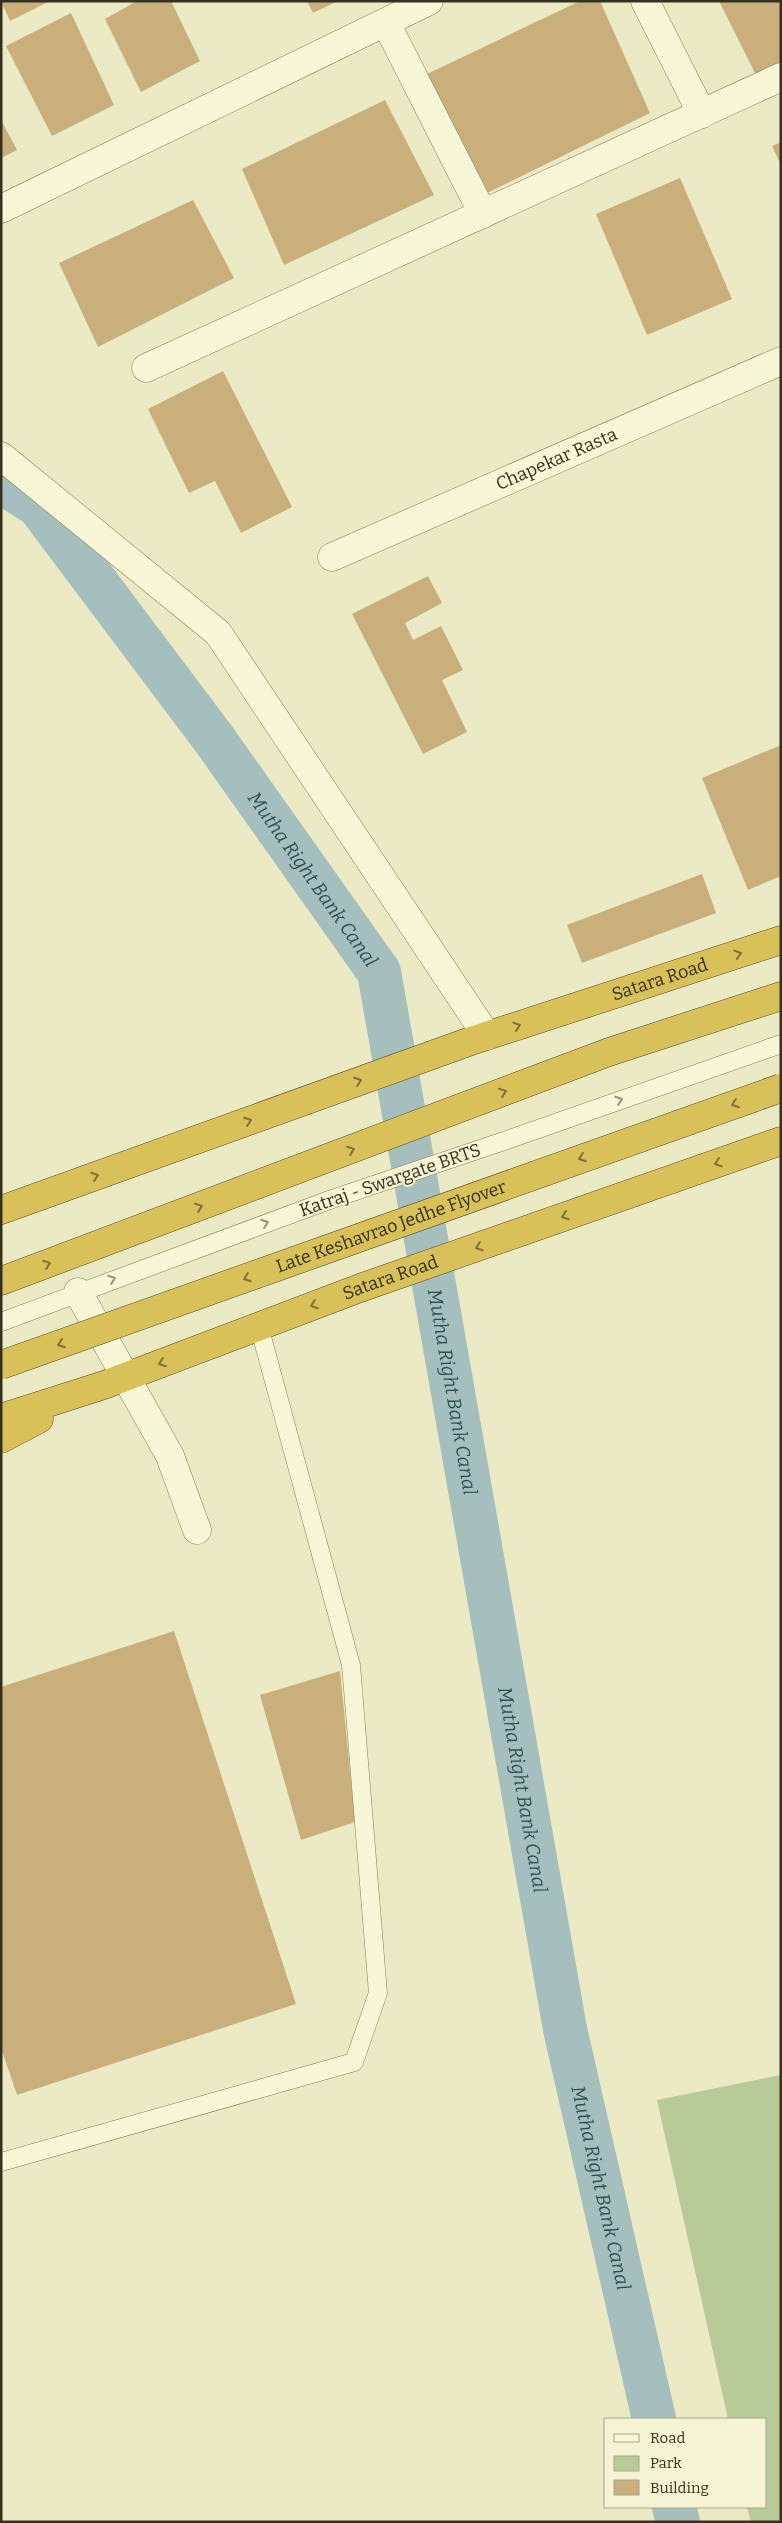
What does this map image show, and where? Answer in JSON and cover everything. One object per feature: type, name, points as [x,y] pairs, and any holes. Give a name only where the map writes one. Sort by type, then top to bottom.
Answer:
[{"type":"highway","name":"Satara Road","points":[[1,1210],[479,1038],[781,940]]},
{"type":"highway","points":[[1,1281],[610,1052],[781,996]]},
{"type":"highway","name":"Late Keshavrao Jedhe Flyover","points":[[1,1365],[781,1088]]},
{"type":"highway","name":"Satara Road","points":[[1,1418],[114,1381],[360,1288],[781,1141]]},
{"type":"highway","points":[[1,1439],[114,1381]]},
{"type":"street","points":[[1,209],[429,1]]},
{"type":"street","points":[[645,1],[702,114]]},
{"type":"street","points":[[386,22],[483,214]]},
{"type":"street","points":[[146,368],[781,77]]},
{"type":"street","name":"Chapekar Rasta","points":[[332,557],[781,361]]},
{"type":"street","points":[[1,456],[218,633],[479,1038]]},
{"type":"street","points":[[78,1292],[114,1381],[170,1456],[197,1530]]},
{"type":"lane","name":"Katraj - Swargate BRTS","points":[[1,1322],[332,1199],[781,1044]]},
{"type":"lane","points":[[1,2162],[354,2062],[378,1993],[351,1665],[259,1326]]},
{"type":"green space","points":[[781,2075],[781,2522],[751,2522],[747,2508],[767,2508],[767,2418],[728,2418],[657,2100]]},
{"type":"building","points":[[1,1],[50,1],[10,21]]},
{"type":"building","points":[[137,1],[171,1],[200,61],[141,92],[105,19]]},
{"type":"building","points":[[307,1],[338,1],[313,13]]},
{"type":"building","points":[[580,1],[600,1],[650,113],[485,194],[425,75]]},
{"type":"building","points":[[719,1],[781,1],[781,62],[756,75]]},
{"type":"building","points":[[71,13],[114,105],[52,136],[6,46]]},
{"type":"building","points":[[385,100],[434,195],[284,265],[242,169]]},
{"type":"building","points":[[1,120],[17,150],[1,158]]},
{"type":"building","points":[[781,142],[781,165],[772,146]]},
{"type":"building","points":[[680,178],[732,299],[647,335],[596,214]]},
{"type":"building","points":[[193,200],[234,278],[98,347],[59,263]]},
{"type":"building","points":[[223,371],[292,507],[241,533],[215,481],[189,493],[148,409]]},
{"type":"building","points":[[428,576],[442,603],[405,623],[413,640],[441,626],[463,670],[442,680],[467,732],[423,754],[352,614]]},
{"type":"building","points":[[781,745],[781,876],[748,890],[702,778]]},
{"type":"building","points":[[702,874],[716,913],[582,963],[567,925]]},
{"type":"building","points":[[174,1631],[296,2004],[17,2095],[1,2048],[1,1687]]},
{"type":"building","points":[[340,1671],[355,1822],[301,1840],[260,1695]]},
{"type":"waterway","name":"Mutha Right Bank Canal","points":[[1,482],[38,505],[214,739],[379,972],[565,2029],[654,2418]]},
{"type":"waterway","name":"Mutha Right Bank Canal","points":[[674,2508],[678,2522]]}]
